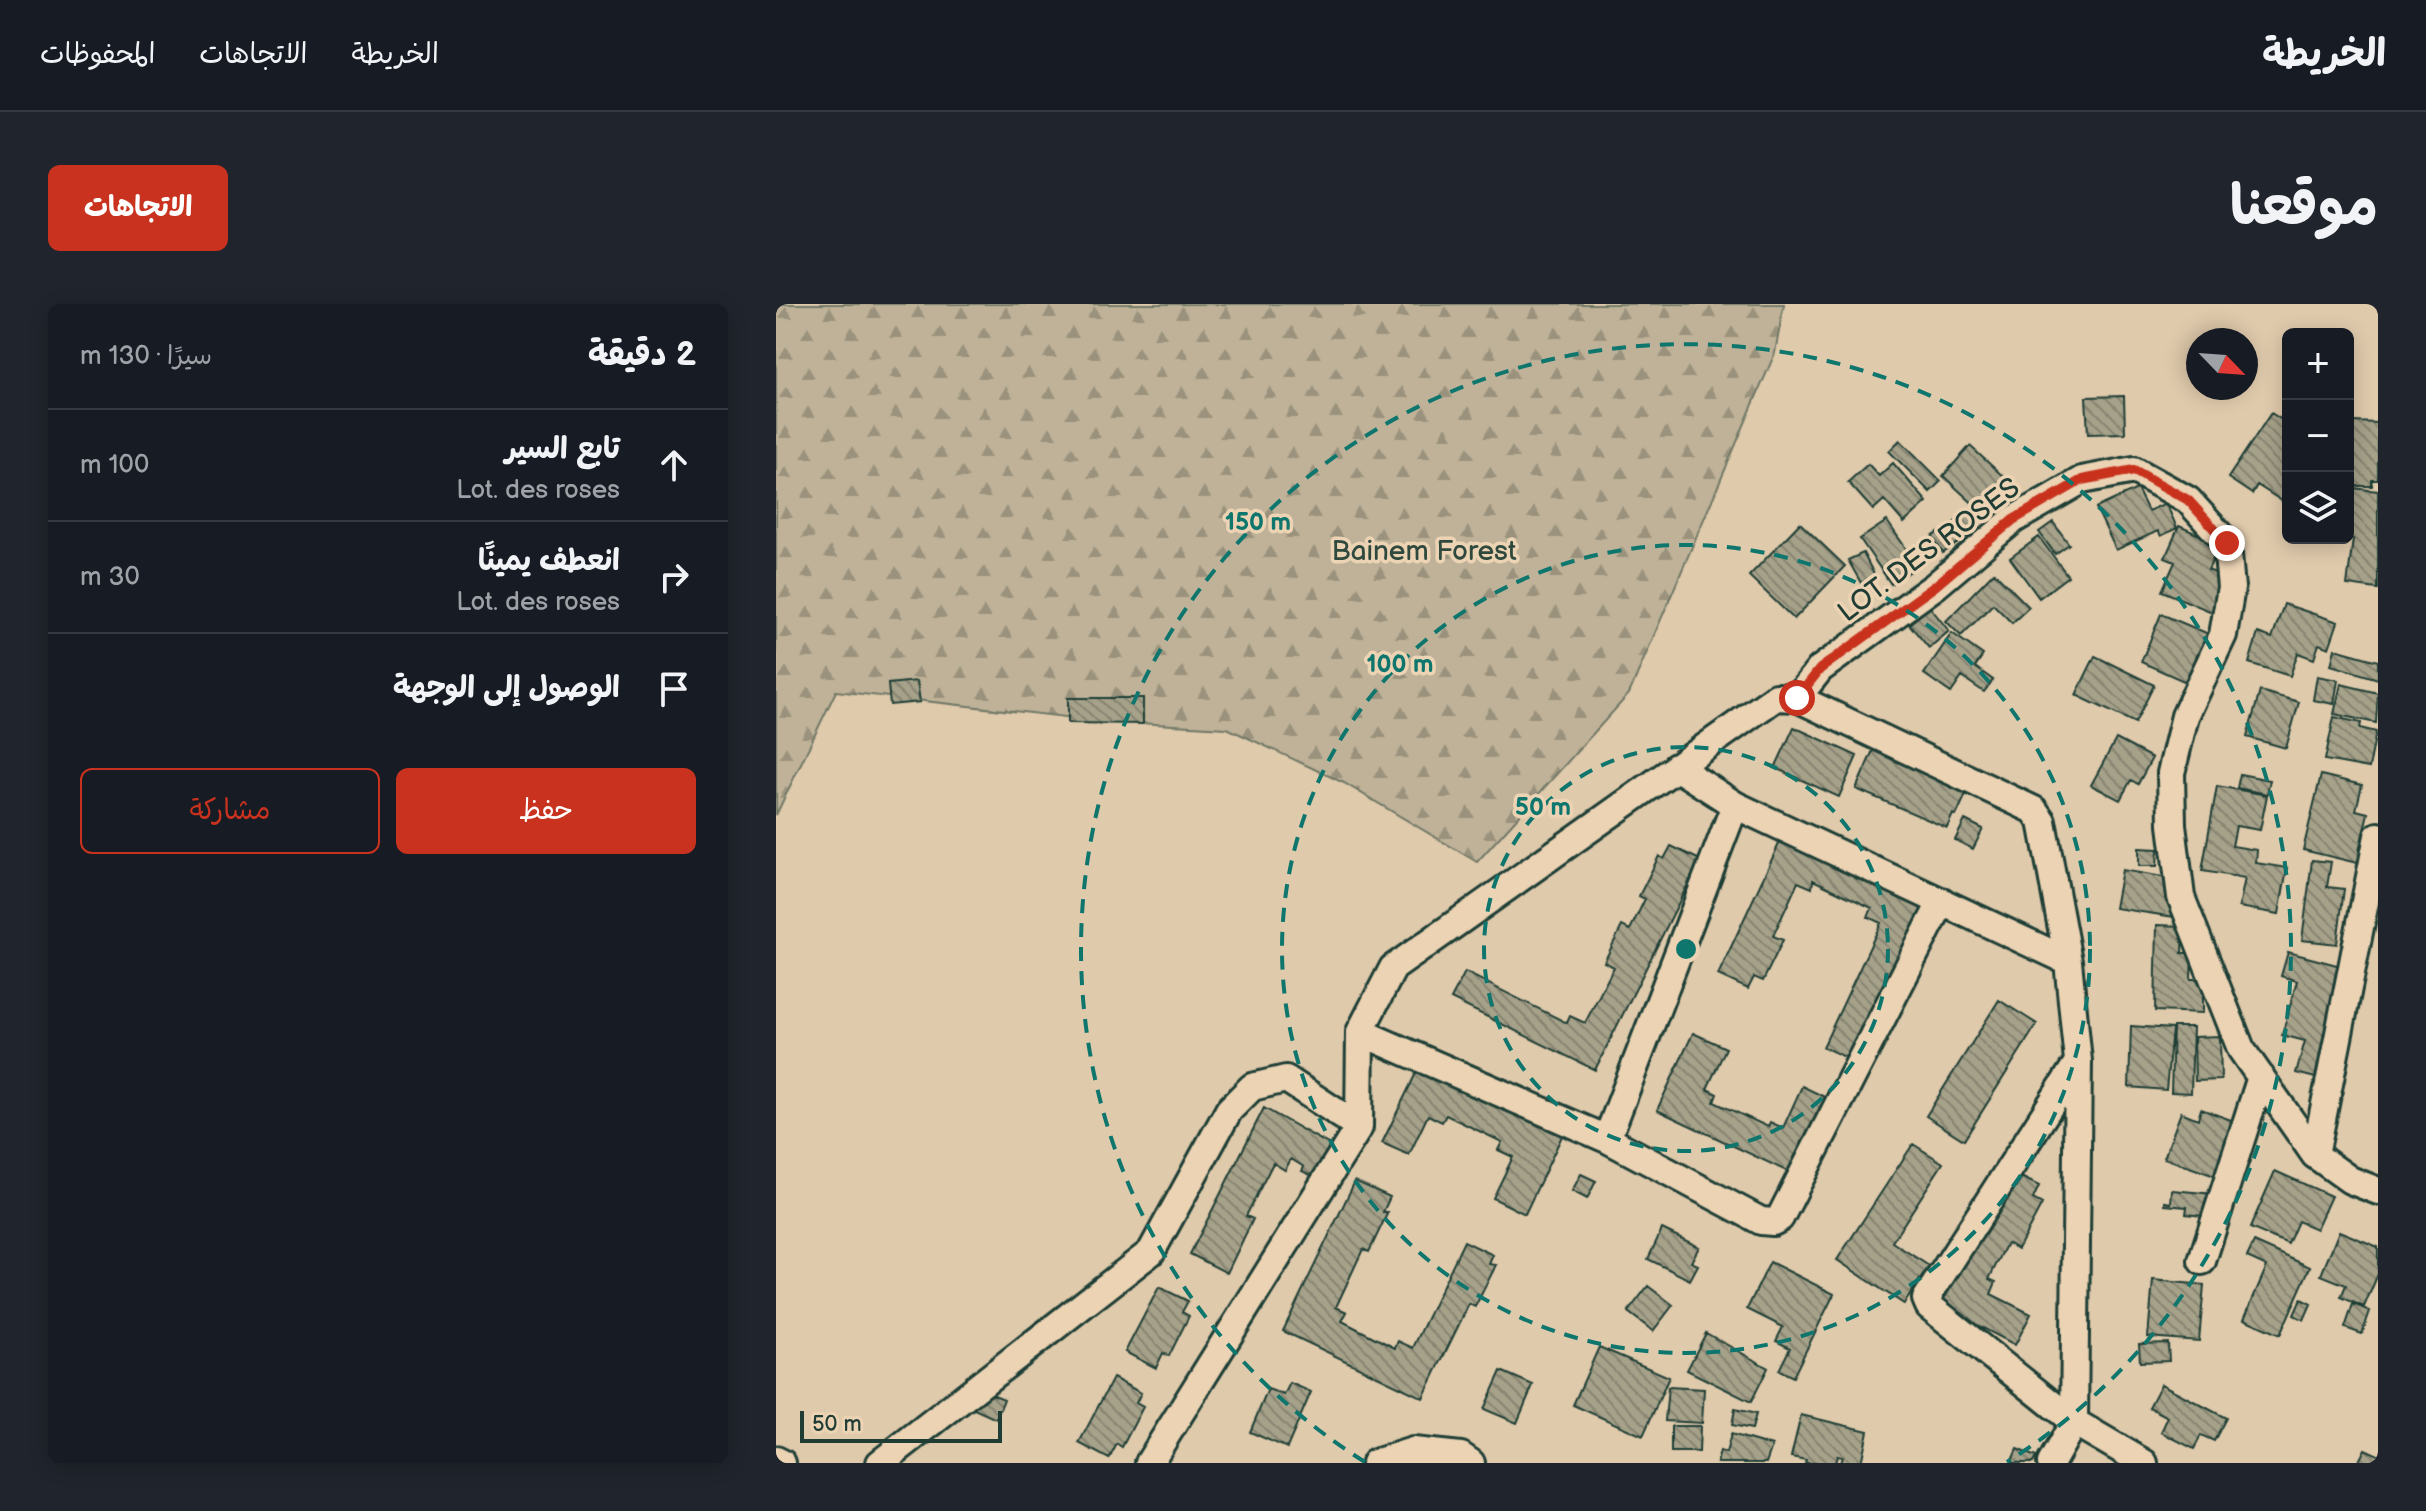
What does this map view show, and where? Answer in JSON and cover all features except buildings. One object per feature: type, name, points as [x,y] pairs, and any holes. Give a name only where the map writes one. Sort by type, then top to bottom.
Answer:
[{"type":"street","name":"LOT. DES ROSES","points":[[1797,698],[1820,669],[1935,586],[2013,520],[2082,480],[2134,470],[2188,500],[2227,543],[2231,588],[2223,635],[2185,716],[2171,773],[2172,825],[2181,897],[2241,1049],[2315,1155],[2350,1180],[2378,1191]]},
{"type":"street","points":[[1149,1463],[1359,1127],[1360,1032],[1393,968],[1776,697],[1797,698],[2034,810],[2042,821],[2068,961],[2078,1061],[2074,1422],[2051,1463]]},
{"type":"street","points":[[1676,767],[1735,805],[2068,961]]},
{"type":"street","points":[[1607,1139],[1735,805]]},
{"type":"street","points":[[2315,1155],[2378,836]]},
{"type":"street","points":[[1360,1032],[1607,1139],[1761,1221],[1773,1222],[1780,1218],[1942,901]]},
{"type":"street","points":[[2078,1061],[1926,1299],[1929,1306],[2074,1422],[2144,1463]]},
{"type":"street","points":[[2202,1261],[2261,1077]]},
{"type":"street","points":[[880,1463],[1151,1252],[1229,1110],[1252,1087],[1286,1079],[1359,1127]]},
{"type":"street","points":[[1375,1463],[1413,1451],[1461,1456],[1471,1463]]},
{"type":"street","points":[[776,1460],[782,1463]]},
{"type":"green space","name":"Bainem Forest","points":[[776,304],[1784,304],[1775,353],[1629,694],[1477,862],[1344,783],[1227,728],[1101,721],[836,691],[776,815]]},
{"type":"route","points":[[1797,698],[1820,669],[1935,586],[2013,520],[2082,480],[2134,470],[2188,500],[2227,543]]}]
